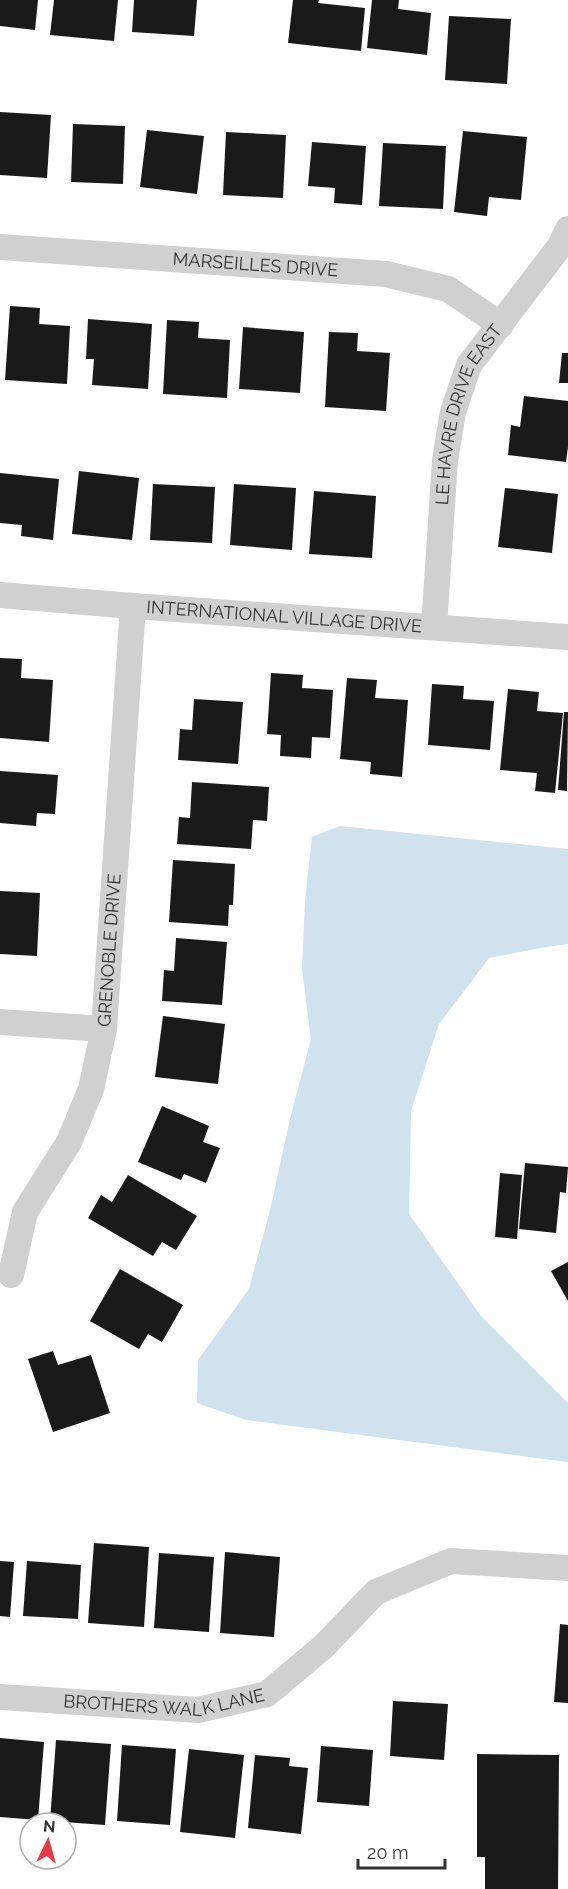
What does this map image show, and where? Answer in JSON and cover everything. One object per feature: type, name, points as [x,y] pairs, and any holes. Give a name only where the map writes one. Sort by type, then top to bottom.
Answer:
[{"type":"street","name":"LE HAVRE DRIVE EAST","points":[[435,627],[445,460],[453,412],[470,365],[560,246],[568,229]]},
{"type":"street","name":"MARSEILLES DRIVE","points":[[0,247],[386,274],[448,289],[501,325]]},
{"type":"street","name":"INTERNATIONAL VILLAGE DRIVE","points":[[0,595],[568,637]]},
{"type":"street","name":"GRENOBLE DRIVE","points":[[11,1275],[25,1212],[69,1142],[91,1089],[104,1029],[133,606]]},
{"type":"street","points":[[0,1022],[104,1029]]},
{"type":"street","name":"BROTHERS WALK LANE","points":[[0,1697],[198,1710],[267,1694],[323,1647],[376,1592],[451,1561],[568,1568]]},
{"type":"water","points":[[340,826],[568,849],[568,944],[489,958],[439,1024],[411,1111],[409,1214],[481,1316],[568,1403],[568,1462],[246,1420],[197,1403],[198,1360],[249,1289],[311,1039],[302,968],[305,901],[312,837]]},
{"type":"building","points":[[0,0],[38,0],[35,30],[0,26]]},
{"type":"building","points":[[54,0],[118,0],[114,41],[50,35]]},
{"type":"building","points":[[134,0],[197,0],[194,36],[132,32]]},
{"type":"building","points":[[293,0],[319,0],[318,3],[365,8],[361,51],[288,43]]},
{"type":"building","points":[[372,0],[399,0],[398,9],[431,13],[427,55],[367,48]]},
{"type":"building","points":[[449,16],[511,19],[507,84],[445,80]]},
{"type":"building","points":[[0,112],[51,115],[47,178],[0,175]]},
{"type":"building","points":[[73,124],[125,126],[123,184],[71,182]]},
{"type":"building","points":[[147,130],[204,136],[197,194],[140,187]]},
{"type":"building","points":[[463,131],[527,137],[521,200],[489,197],[487,216],[454,212]]},
{"type":"building","points":[[226,132],[286,135],[283,198],[223,195]]},
{"type":"building","points":[[312,142],[366,146],[362,205],[334,203],[335,188],[308,186]]},
{"type":"building","points":[[383,143],[446,146],[443,209],[379,206]]},
{"type":"building","points":[[10,306],[40,308],[39,324],[70,326],[67,384],[5,380]]},
{"type":"building","points":[[88,319],[152,324],[148,389],[92,385],[94,359],[86,359]]},
{"type":"building","points":[[167,320],[199,322],[198,338],[230,340],[227,398],[163,394]]},
{"type":"building","points":[[243,327],[304,332],[300,393],[239,389]]},
{"type":"building","points":[[329,332],[358,333],[357,351],[390,353],[386,411],[325,407]]},
{"type":"building","points":[[562,353],[568,353],[568,383],[559,383]]},
{"type":"building","points":[[524,396],[568,401],[566,462],[508,455],[511,425],[520,427]]},
{"type":"building","points":[[79,471],[139,478],[132,540],[72,534]]},
{"type":"building","points":[[0,473],[59,479],[53,540],[21,536],[22,525],[0,523]]},
{"type":"building","points":[[153,484],[215,487],[212,543],[150,540]]},
{"type":"building","points":[[234,484],[296,488],[292,550],[230,545]]},
{"type":"building","points":[[505,488],[558,494],[552,553],[498,547]]},
{"type":"building","points":[[314,491],[376,496],[372,558],[309,554]]},
{"type":"building","points":[[0,658],[22,659],[21,678],[53,680],[49,742],[0,738]]},
{"type":"building","points":[[271,673],[303,675],[302,688],[333,690],[330,738],[312,737],[311,758],[280,756],[281,735],[267,734]]},
{"type":"building","points":[[347,678],[377,680],[375,698],[408,700],[402,777],[370,774],[371,762],[340,759]]},
{"type":"building","points":[[432,684],[464,686],[463,699],[494,701],[490,750],[428,745]]},
{"type":"building","points":[[508,689],[539,692],[537,711],[563,713],[555,793],[535,791],[537,773],[500,770]]},
{"type":"building","points":[[194,699],[243,702],[238,764],[178,760],[180,729],[192,730]]},
{"type":"building","points":[[564,712],[568,712],[567,791],[558,790]]},
{"type":"building","points":[[0,771],[58,775],[55,814],[37,813],[36,826],[0,823]]},
{"type":"building","points":[[192,782],[269,787],[267,821],[253,820],[251,849],[177,844],[179,817],[190,818]]},
{"type":"building","points":[[173,860],[235,864],[233,905],[229,905],[228,926],[169,922]]},
{"type":"building","points":[[0,891],[40,893],[37,956],[0,954]]},
{"type":"building","points":[[176,938],[227,942],[222,1005],[162,1001],[164,970],[174,971]]},
{"type":"building","points":[[163,1016],[225,1024],[218,1084],[155,1077]]},
{"type":"building","points":[[162,1106],[209,1126],[203,1142],[220,1148],[206,1183],[184,1174],[181,1180],[138,1162]]},
{"type":"building","points":[[525,1163],[568,1167],[566,1193],[560,1192],[556,1233],[519,1229]]},
{"type":"building","points":[[500,1173],[522,1175],[517,1239],[495,1237]]},
{"type":"building","points":[[128,1175],[197,1216],[176,1250],[162,1242],[153,1256],[88,1218],[101,1195],[112,1202]]},
{"type":"building","points":[[568,1262],[568,1301],[551,1271]]},
{"type":"building","points":[[120,1269],[183,1305],[162,1342],[148,1334],[139,1349],[90,1321]]},
{"type":"building","points":[[53,1351],[58,1365],[91,1355],[110,1413],[53,1432],[28,1359]]},
{"type":"building","points":[[94,1543],[149,1547],[144,1627],[88,1623]]},
{"type":"building","points":[[225,1552],[280,1557],[274,1637],[220,1633]]},
{"type":"building","points":[[159,1553],[214,1557],[209,1632],[154,1628]]},
{"type":"building","points":[[0,1561],[14,1562],[10,1617],[0,1616]]},
{"type":"building","points":[[27,1561],[81,1565],[78,1619],[23,1616]]},
{"type":"building","points":[[560,1624],[568,1625],[568,1703],[554,1702]]},
{"type":"building","points":[[393,1701],[448,1704],[444,1760],[390,1756]]},
{"type":"building","points":[[0,1738],[44,1742],[39,1811],[18,1811],[18,1818],[0,1817]]},
{"type":"building","points":[[56,1740],[111,1744],[105,1825],[78,1823],[78,1811],[51,1811]]},
{"type":"building","points":[[122,1745],[176,1749],[170,1825],[117,1821]]},
{"type":"building","points":[[321,1746],[373,1750],[369,1806],[317,1802]]},
{"type":"building","points":[[189,1749],[244,1755],[235,1838],[180,1832]]},
{"type":"building","points":[[477,1754],[559,1755],[558,1889],[485,1889],[485,1857],[477,1857]]},
{"type":"building","points":[[255,1755],[290,1758],[289,1766],[308,1768],[301,1834],[248,1828]]}]
